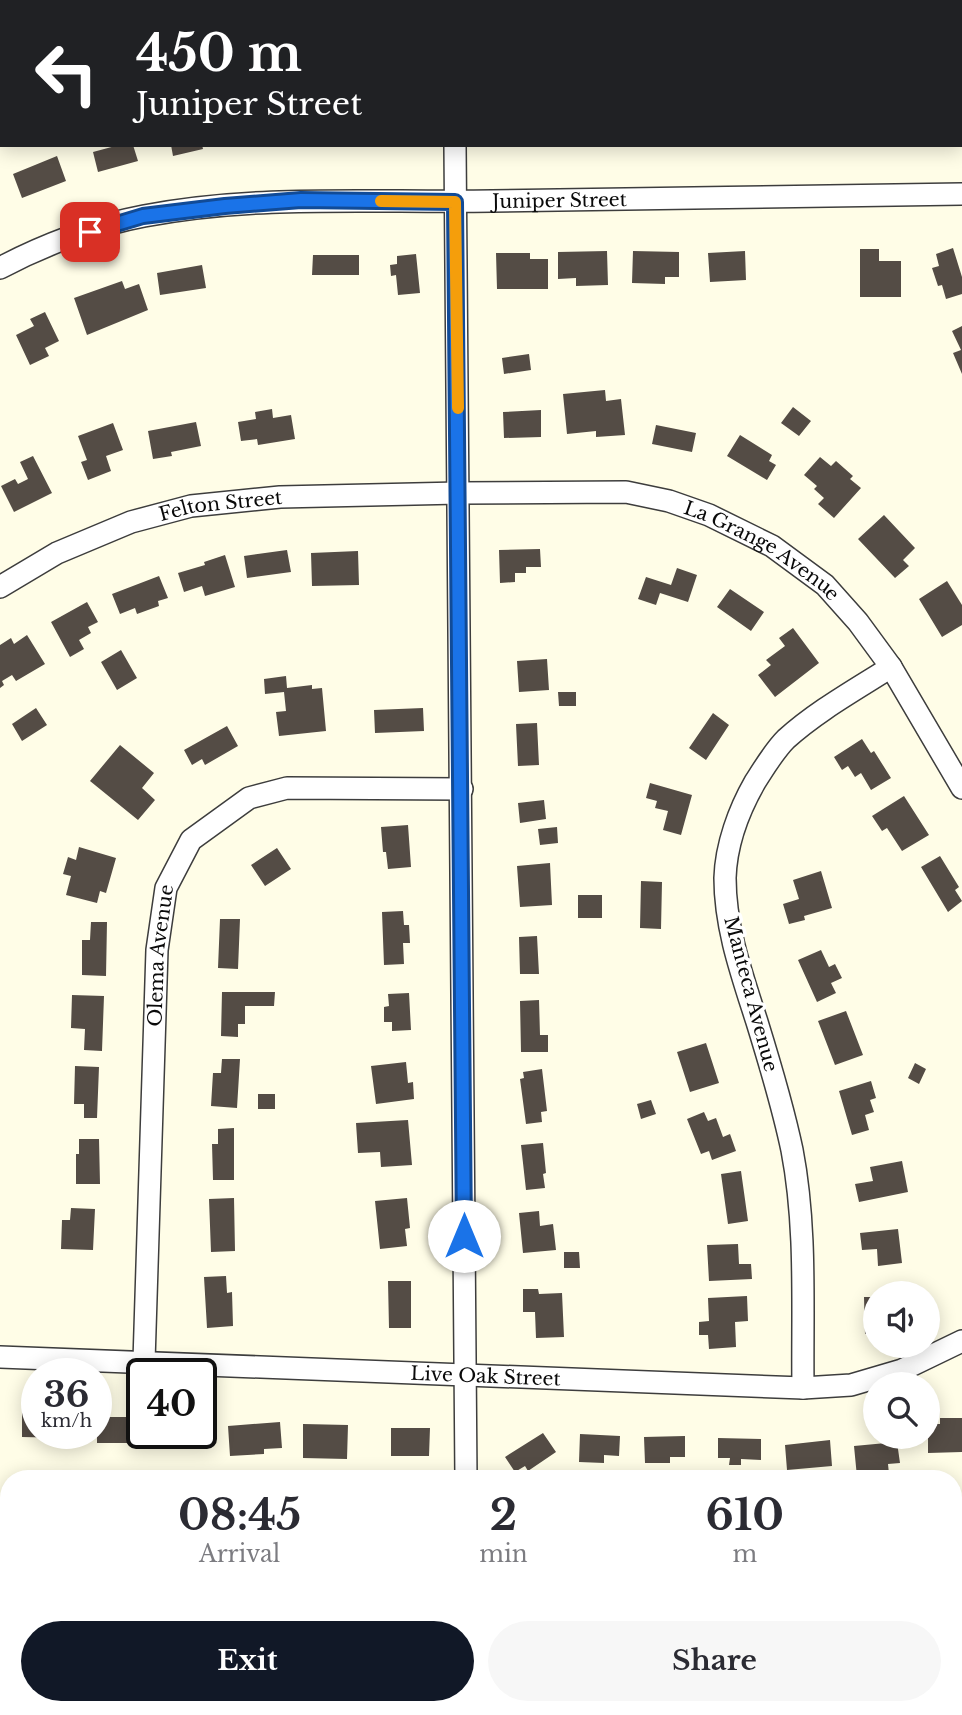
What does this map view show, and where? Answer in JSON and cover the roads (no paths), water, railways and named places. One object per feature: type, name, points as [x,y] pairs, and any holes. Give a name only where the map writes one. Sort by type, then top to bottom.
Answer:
[{"type":"street","points":[[455,147],[466,1470]]},
{"type":"street","name":"Juniper Street","points":[[0,268],[63,239],[143,216],[301,200],[455,202],[962,194]]},
{"type":"street","name":"Felton Street","points":[[0,587],[57,554],[131,522],[191,506],[280,497],[459,492]]},
{"type":"street","name":"La Grange Avenue","points":[[459,492],[626,492],[669,501],[709,515],[772,547],[824,584],[858,622],[891,667],[962,788]]},
{"type":"street","name":"Manteca Avenue","points":[[803,1388],[802,1223],[792,1151],[769,1061],[727,919],[725,876],[736,824],[747,796],[784,741],[809,720],[891,667]]},
{"type":"street","name":"Olema Avenue","points":[[144,1358],[157,950],[166,888],[191,840],[249,798],[287,788],[462,789]]},
{"type":"street","name":"Live Oak Street","points":[[217,1365],[803,1388],[851,1385],[902,1370],[962,1341]]},
{"type":"street","name":"Live Oak Street","points":[[0,1357],[126,1361]]}]
